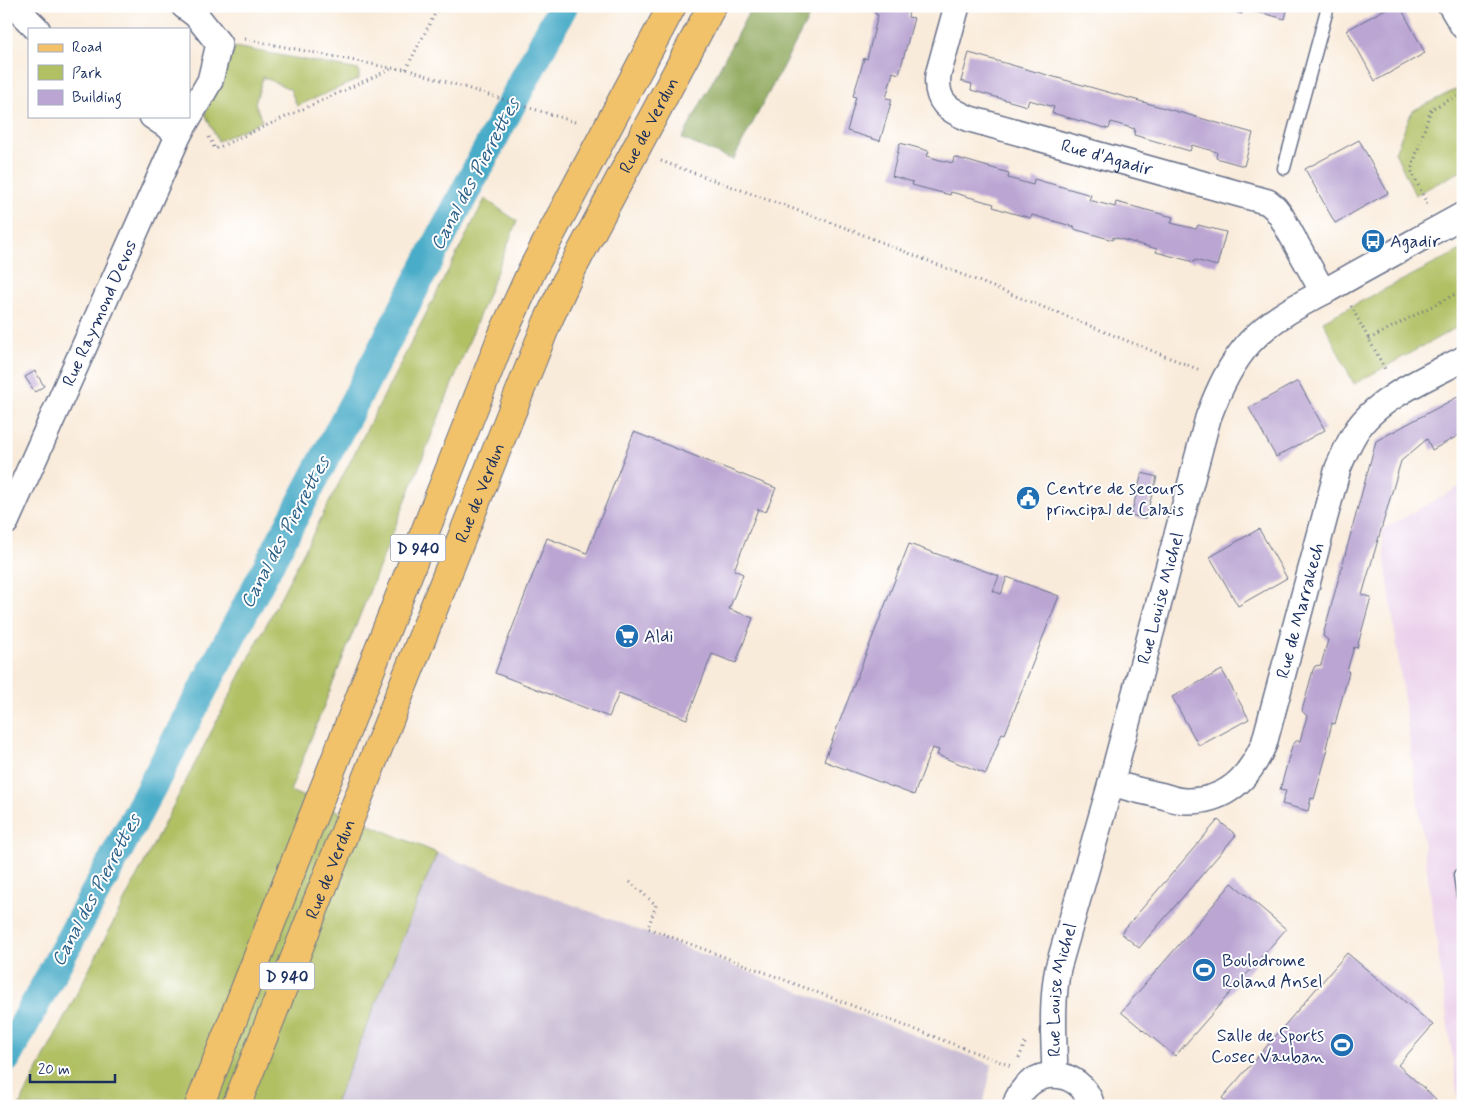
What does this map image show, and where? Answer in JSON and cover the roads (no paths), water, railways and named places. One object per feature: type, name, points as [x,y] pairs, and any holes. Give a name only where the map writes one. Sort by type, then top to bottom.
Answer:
[{"type":"main road","name":"Rue de Verdun","points":[[198,1106],[502,336],[539,256],[672,6]]},
{"type":"main road","name":"Rue de Verdun","points":[[236,1106],[547,323],[571,272],[712,6]]},
{"type":"street","points":[[14,6],[36,28]]},
{"type":"street","name":"Rue Raymond Devos","points":[[184,6],[196,15],[220,44],[210,81],[190,116]]},
{"type":"street","name":"Rue d'Agadir","points":[[957,6],[937,86],[939,95],[952,112],[970,119],[1268,202],[1281,216],[1331,288]]},
{"type":"street","points":[[1451,6],[1463,26]]},
{"type":"street","points":[[155,118],[179,134]]},
{"type":"street","name":"Rue Raymond Devos","points":[[6,522],[179,134],[189,118]]},
{"type":"street","name":"Rue Louise Michel","points":[[1055,1075],[1054,1015],[1056,981],[1111,784],[1208,418],[1216,396],[1226,375],[1250,342],[1282,315],[1463,216]]},
{"type":"street","name":"Rue de Marrakech","points":[[1111,784],[1184,801],[1200,800],[1215,796],[1232,789],[1243,779],[1256,763],[1264,744],[1338,468],[1355,433],[1367,418],[1399,394],[1463,359]]},
{"type":"street","points":[[1015,1106],[1022,1091],[1031,1082],[1042,1077],[1055,1075],[1067,1077],[1077,1083],[1086,1092],[1092,1106]]},
{"type":"lane","points":[[1284,168],[1328,6]]},
{"type":"lane","points":[[1460,875],[1463,896]]},
{"type":"waterway","name":"Canal des Pierrettes","points":[[6,1058],[113,860],[563,6]]},
{"type":"place","name":"Agadir","points":[[1373,241]]},
{"type":"place","name":"Centre de secours principal de Calais","points":[[1028,498]]},
{"type":"place","name":"Aldi","points":[[627,636]]},
{"type":"place","name":"Boulodrome Roland Ansel","points":[[1204,970]]},
{"type":"place","name":"Salle de Sports Cosec Vauban","points":[[1342,1045]]}]
